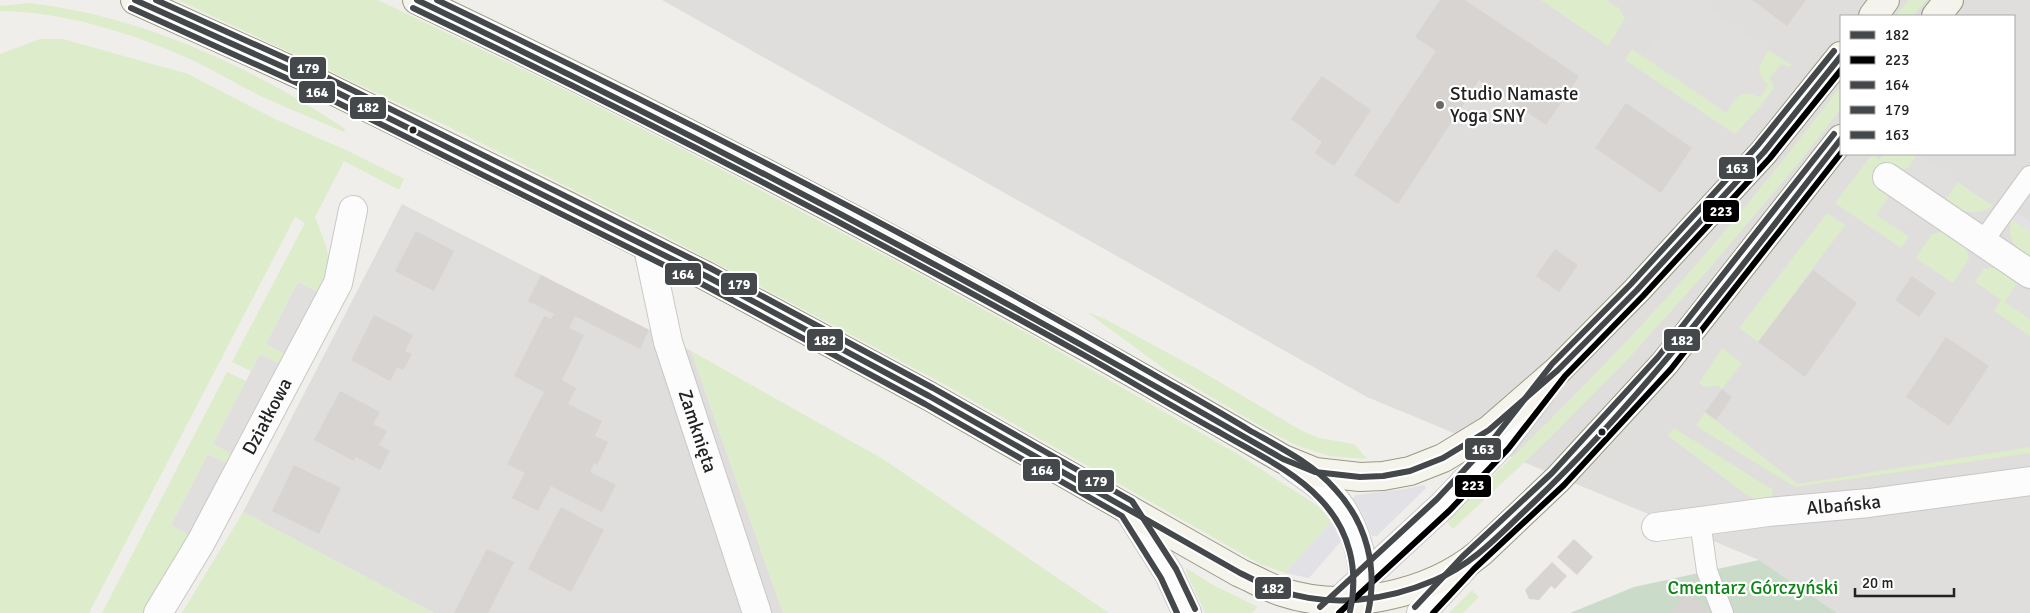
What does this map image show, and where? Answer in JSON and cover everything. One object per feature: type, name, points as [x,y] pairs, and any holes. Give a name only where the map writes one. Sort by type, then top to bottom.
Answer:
[{"type":"main road","points":[[135,0],[310,79],[706,276],[929,396],[1240,573],[1282,592],[1320,599],[1350,601],[1399,593],[1434,582],[1468,563],[1558,479],[1664,363],[1840,140]]},
{"type":"main road","points":[[417,0],[555,66],[755,167],[1015,306],[1283,459],[1315,472],[1360,477],[1410,471],[1443,458],[1489,430],[1558,370],[1637,290],[1764,152],[1840,57]]},
{"type":"main road","points":[[1874,15],[1886,0]]},
{"type":"main road","points":[[1937,15],[1948,0]]},
{"type":"street","points":[[1887,177],[2030,274]]},
{"type":"street","name":"Działkowa","points":[[158,613],[200,542],[338,283],[354,210]]},
{"type":"street","name":"Zamknięta","points":[[648,248],[668,342],[757,613]]},
{"type":"street","points":[[1350,601],[1502,443],[1558,370]]},
{"type":"street","points":[[1283,459],[1326,491],[1339,505],[1350,525],[1360,552],[1350,601]]},
{"type":"street","name":"Albańska","points":[[1656,526],[1869,502],[2030,481]]},
{"type":"street","points":[[1128,509],[1169,574],[1187,613]]},
{"type":"street","points":[[1421,613],[1468,563]]},
{"type":"lane","points":[[1983,241],[2030,176]]},
{"type":"lane","points":[[1700,521],[1706,571],[1723,613]]},
{"type":"shaded area","points":[[662,0],[2030,0],[2030,613],[1836,613],[1759,560],[1367,397]]},
{"type":"shaded area","points":[[1658,0],[1697,0],[1768,50],[1759,67],[1759,75],[1768,85],[1760,97],[1750,93],[1742,93],[1736,97],[1726,113],[1644,56],[1659,36]]},
{"type":"shaded area","points":[[1917,155],[1919,155],[1958,182],[1945,200],[1902,170],[1908,168]]},
{"type":"shaded area","points":[[1887,193],[1912,209],[1898,229],[1876,215],[1888,198]]},
{"type":"shaded area","points":[[402,204],[691,351],[783,613],[434,613],[243,512]]},
{"type":"shaded area","points":[[2014,210],[2030,221],[2030,231],[2011,218]]},
{"type":"shaded area","points":[[298,282],[318,292],[286,355],[266,344]]},
{"type":"shaded area","points":[[2018,282],[2030,290],[2030,319],[2005,302]]},
{"type":"shaded area","points":[[260,354],[280,364],[233,455],[213,444]]},
{"type":"shaded area","points":[[208,454],[228,464],[190,536],[171,525]]},
{"type":"shaded area","points":[[1424,485],[1426,488],[1377,536],[1372,536],[1362,512],[1353,499],[1355,495]]},
{"type":"shaded area","points":[[1332,521],[1342,540],[1309,578],[1285,573]]},
{"type":"green space","points":[[178,0],[378,0],[543,79],[688,152],[899,263],[1034,337],[1236,453],[1318,506],[1332,521],[1285,573],[1260,564],[940,382],[661,234],[445,125]]},
{"type":"green space","points":[[1541,0],[1607,0],[1620,9],[1625,19],[1608,46]]},
{"type":"green space","points":[[1908,0],[1926,0],[1914,15],[1897,15]]},
{"type":"green space","points":[[29,3],[113,19],[194,47],[272,85],[345,129],[344,132],[267,99],[192,60],[146,41],[98,26],[49,15],[0,11],[0,6]]},
{"type":"green space","points":[[40,39],[63,39],[188,74],[275,119],[346,150],[404,179],[399,190],[344,161],[315,217],[328,254],[327,270],[318,292],[298,282],[266,344],[286,355],[280,364],[260,354],[251,371],[232,362],[305,223],[295,217],[89,613],[0,613],[0,54]]},
{"type":"green space","points":[[1632,49],[1726,112],[1736,98],[1743,94],[1753,94],[1760,97],[1768,85],[1761,76],[1759,68],[1768,50],[1792,65],[1788,67],[1781,64],[1769,79],[1773,83],[1774,88],[1735,134],[1625,60]]},
{"type":"green space","points":[[1840,87],[1840,110],[1801,160],[1709,269],[1629,358],[1546,442],[1453,529],[1446,521],[1572,398],[1663,302],[1786,156]]},
{"type":"green space","points":[[1883,155],[1917,155],[1908,168],[1897,171],[1887,187],[1888,198],[1877,215],[1909,237],[1901,248],[1835,203],[1870,157],[1875,156],[1879,160]]},
{"type":"green space","points":[[1958,182],[1993,206],[1980,211],[1968,212],[1957,208],[1945,200]]},
{"type":"green space","points":[[1827,213],[1845,225],[1758,342],[1739,328]]},
{"type":"green space","points":[[2011,218],[2030,231],[2030,258],[2019,250],[2013,242],[2010,232]]},
{"type":"green space","points":[[1945,231],[1966,247],[1969,259],[1953,283],[1916,258],[1932,234]]},
{"type":"green space","points":[[1997,267],[2018,282],[2005,302],[2030,319],[2030,336],[1994,311],[2001,300],[1975,282],[1984,269]]},
{"type":"green space","points":[[1087,312],[1107,320],[1196,368],[1302,431],[1319,438],[1354,444],[1367,459],[1329,456],[1298,446],[1274,434],[1167,371]]},
{"type":"green space","points":[[1722,348],[1742,363],[1722,389],[1718,386],[1704,387],[1699,383]]},
{"type":"green space","points":[[691,351],[883,459],[1109,613],[783,613]]},
{"type":"green space","points":[[227,372],[246,381],[213,444],[233,455],[228,464],[208,454],[171,525],[190,536],[143,613],[102,613]]},
{"type":"green space","points":[[1705,412],[1798,484],[2030,447],[2030,453],[1795,487],[1696,426]]},
{"type":"green space","points":[[1674,428],[1773,490],[1772,502],[1752,498],[1744,493],[1667,435]]},
{"type":"green space","points":[[243,512],[434,613],[182,613]]},
{"type":"green space","name":"Cmentarz Górczyński","points":[[1759,560],[1837,613],[1570,613],[1634,587]]},
{"type":"green space","points":[[1186,568],[1213,585],[1258,607],[1252,613],[1205,613]]},
{"type":"green space","points":[[1472,590],[1479,597],[1463,613],[1449,613]]},
{"type":"building","points":[[1440,0],[1465,0],[1579,76],[1546,125],[1479,80],[1398,204],[1354,175],[1436,51],[1415,37]]},
{"type":"building","points":[[1752,0],[1806,0],[1787,26]]},
{"type":"building","points":[[1322,76],[1371,110],[1334,166],[1315,153],[1322,142],[1291,119]]},
{"type":"building","points":[[1626,103],[1692,148],[1661,193],[1595,148]]},
{"type":"building","points":[[416,231],[454,251],[434,291],[395,271]]},
{"type":"building","points":[[1555,249],[1578,265],[1559,292],[1536,276]]},
{"type":"building","points":[[1813,270],[1857,303],[1805,377],[1758,342]]},
{"type":"building","points":[[541,275],[649,330],[640,349],[575,316],[569,328],[584,335],[562,380],[576,388],[568,404],[602,421],[595,436],[608,442],[597,465],[594,463],[590,472],[616,485],[602,512],[551,486],[538,511],[512,498],[525,473],[507,464],[544,392],[514,376],[544,316],[551,319],[554,314],[528,301]]},
{"type":"building","points":[[1912,276],[1936,293],[1919,317],[1895,300]]},
{"type":"building","points":[[374,315],[413,335],[405,351],[412,354],[403,370],[397,367],[390,381],[351,360]]},
{"type":"building","points":[[1946,337],[1989,366],[1949,426],[1906,397]]},
{"type":"building","points":[[1722,389],[1732,397],[1716,420],[1705,412]]},
{"type":"building","points":[[340,391],[380,412],[373,424],[387,431],[379,445],[390,451],[380,470],[356,457],[354,461],[314,440]]},
{"type":"building","points":[[294,465],[341,488],[319,534],[272,511]]},
{"type":"building","points":[[561,507],[604,530],[571,592],[528,569]]},
{"type":"building","points":[[1574,539],[1593,557],[1577,575],[1557,557]]},
{"type":"building","points":[[487,549],[514,562],[488,613],[454,613]]},
{"type":"building","points":[[1552,562],[1567,576],[1555,589],[1551,586],[1539,600],[1529,599],[1525,590]]},
{"type":"building","points":[[1686,592],[1711,610],[1708,613],[1671,613]]},
{"type":"transit line","name":"182","points":[[135,0],[310,79],[706,276],[929,396],[1240,573],[1275,589],[1300,596],[1339,601],[1358,600],[1397,593],[1435,580],[1462,565],[1487,546],[1533,503],[1616,417],[1693,327],[1840,140]]},
{"type":"transit line","name":"179","points":[[156,0],[314,71],[710,268],[933,388],[1132,501],[1176,569],[1195,609]]},
{"type":"transit line","name":"182","points":[[417,0],[637,109],[854,222],[1070,338],[1283,459],[1315,472],[1360,477],[1383,476],[1410,471],[1443,458],[1489,430],[1558,370],[1637,290],[1764,152],[1840,57]]},
{"type":"transit line","name":"179","points":[[437,0],[703,131],[879,222],[1053,317],[1295,456],[1316,471],[1335,489],[1346,502],[1362,531],[1367,547],[1372,579],[1368,613]]},
{"type":"transit line","name":"164","points":[[131,8],[306,87],[702,284],[925,404],[1122,516],[1161,578],[1177,613]]},
{"type":"transit line","name":"164","points":[[413,8],[671,135],[841,223],[1093,360],[1285,470],[1320,499],[1339,524],[1345,537],[1350,551],[1352,566],[1353,596],[1350,611]]},
{"type":"transit line","name":"163","points":[[1320,607],[1437,499],[1495,437],[1552,364],[1631,284],[1757,146],[1834,51]]},
{"type":"transit line","name":"223","points":[[1339,613],[1449,511],[1508,449],[1565,376],[1643,296],[1770,158],[1840,71]]},
{"type":"transit line","name":"163","points":[[1415,607],[1462,557],[1552,473],[1658,357],[1834,134]]},
{"type":"transit line","name":"223","points":[[1433,613],[1474,569],[1564,485],[1671,369],[1840,154]]},
{"type":"place","name":"Studio Namaste Yoga SNY","points":[[1440,105]]}]
